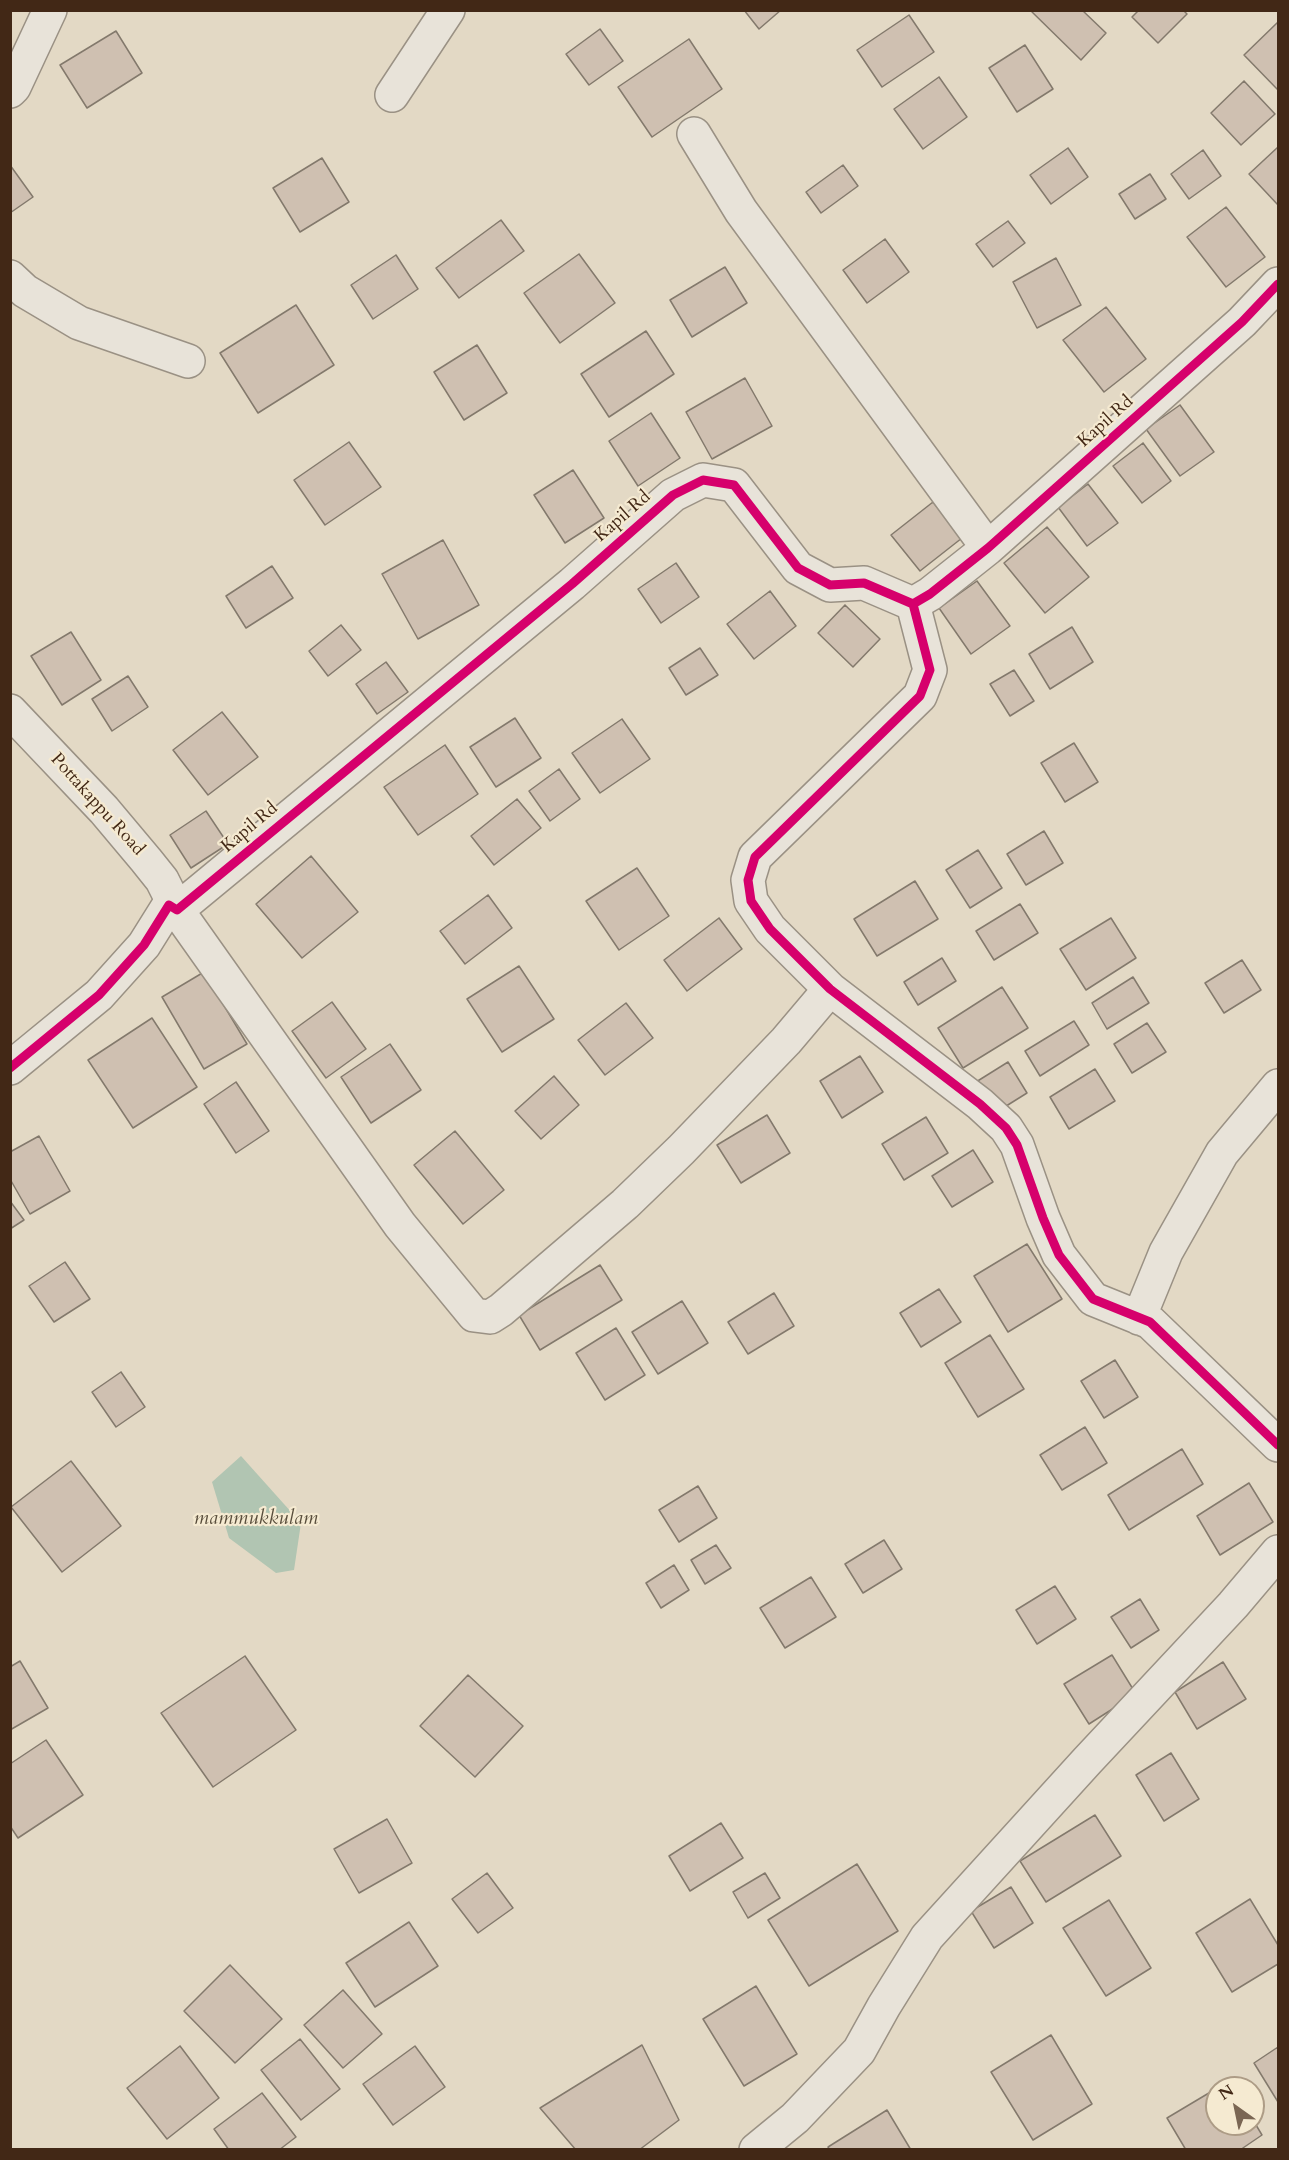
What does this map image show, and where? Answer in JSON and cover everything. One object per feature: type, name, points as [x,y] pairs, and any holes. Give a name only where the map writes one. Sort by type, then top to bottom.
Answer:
[{"type":"street","points":[[10,91],[14,87],[50,10]]},
{"type":"street","points":[[392,95],[448,10]]},
{"type":"street","points":[[694,134],[741,211],[988,548]]},
{"type":"street","points":[[10,278],[25,291],[79,323],[188,361]]},
{"type":"street","name":"Kapil Rd","points":[[10,1068],[99,995],[144,945],[173,908],[572,584],[673,495],[703,480],[734,485],[798,568],[830,585],[864,583],[913,604],[930,594],[988,548],[1242,321],[1278,284]]},
{"type":"street","points":[[913,604],[930,670],[920,696],[755,856],[748,880],[751,901],[770,929],[830,989],[980,1104],[1006,1128],[1017,1145],[1059,1255],[1093,1299],[1150,1322],[1278,1445]]},
{"type":"street","name":"Pottakappu Road","points":[[10,711],[104,810],[162,880],[173,908],[400,1225],[474,1316],[490,1317],[501,1310],[625,1204],[681,1150],[786,1041],[830,989]]},
{"type":"street","points":[[1139,1318],[1166,1252],[1222,1154],[1278,1086]]},
{"type":"street","points":[[756,2150],[795,2118],[859,2051],[927,1937],[1233,1605],[1278,1552]]},
{"type":"water","name":"mammukkulam","points":[[241,1456],[301,1523],[294,1570],[276,1573],[229,1538],[212,1482]]},
{"type":"building","points":[[744,10],[781,10],[759,29]]},
{"type":"building","points":[[1030,10],[1082,10],[1106,33],[1081,60]]},
{"type":"building","points":[[1139,10],[1183,10],[1187,14],[1158,43],[1132,17]]},
{"type":"building","points":[[909,15],[934,52],[882,87],[857,50]]},
{"type":"building","points":[[1278,22],[1278,90],[1244,55]]},
{"type":"building","points":[[600,29],[623,61],[589,85],[566,54]]},
{"type":"building","points":[[116,31],[142,73],[87,108],[60,65]]},
{"type":"building","points":[[689,39],[722,89],[652,137],[618,87]]},
{"type":"building","points":[[1025,45],[1053,89],[1017,112],[989,68]]},
{"type":"building","points":[[939,77],[967,117],[923,149],[894,109]]},
{"type":"building","points":[[1244,81],[1275,114],[1241,145],[1211,113]]},
{"type":"building","points":[[1278,147],[1278,205],[1249,174]]},
{"type":"building","points":[[1068,148],[1088,177],[1051,204],[1030,175]]},
{"type":"building","points":[[1203,150],[1221,176],[1189,199],[1171,174]]},
{"type":"building","points":[[322,158],[349,202],[300,232],[273,188]]},
{"type":"building","points":[[10,165],[33,197],[10,213]]},
{"type":"building","points":[[843,165],[858,186],[821,213],[806,192]]},
{"type":"building","points":[[1150,174],[1166,199],[1135,219],[1119,194]]},
{"type":"building","points":[[1226,207],[1265,257],[1226,287],[1187,237]]},
{"type":"building","points":[[501,220],[524,251],[459,298],[436,268]]},
{"type":"building","points":[[1008,221],[1025,243],[993,267],[976,244]]},
{"type":"building","points":[[885,239],[909,272],[867,303],[843,270]]},
{"type":"building","points":[[579,254],[615,303],[560,343],[524,293]]},
{"type":"building","points":[[396,255],[418,289],[373,319],[351,285]]},
{"type":"building","points":[[1056,258],[1081,305],[1037,328],[1013,282]]},
{"type":"building","points":[[725,267],[747,303],[692,337],[670,300]]},
{"type":"building","points":[[296,305],[334,365],[258,413],[220,353]]},
{"type":"building","points":[[1106,307],[1146,359],[1104,392],[1063,340]]},
{"type":"building","points":[[646,331],[674,374],[609,417],[581,374]]},
{"type":"building","points":[[477,345],[507,393],[464,420],[434,372]]},
{"type":"building","points":[[745,378],[772,426],[712,459],[686,412]]},
{"type":"building","points":[[1180,405],[1214,452],[1180,476],[1146,429]]},
{"type":"building","points":[[651,413],[680,458],[638,486],[609,441]]},
{"type":"building","points":[[349,442],[381,487],[325,525],[294,480]]},
{"type":"building","points":[[1143,443],[1171,481],[1142,503],[1113,466]]},
{"type":"building","points":[[573,470],[604,518],[565,543],[534,495]]},
{"type":"building","points":[[1088,484],[1118,523],[1087,546],[1058,507]]},
{"type":"building","points":[[933,502],[962,538],[920,571],[891,535]]},
{"type":"building","points":[[1047,527],[1089,577],[1045,613],[1004,563]]},
{"type":"building","points":[[443,540],[479,605],[418,639],[382,574]]},
{"type":"building","points":[[676,563],[699,597],[661,623],[638,589]]},
{"type":"building","points":[[272,566],[293,598],[246,628],[226,596]]},
{"type":"building","points":[[977,581],[1010,626],[971,654],[939,608]]},
{"type":"building","points":[[770,591],[796,626],[754,659],[727,624]]},
{"type":"building","points":[[845,605],[880,639],[853,667],[818,633]]},
{"type":"building","points":[[341,625],[361,650],[328,676],[309,651]]},
{"type":"building","points":[[1072,627],[1093,662],[1050,689],[1029,654]]},
{"type":"building","points":[[71,632],[101,680],[62,705],[31,656]]},
{"type":"building","points":[[700,648],[718,675],[686,695],[669,668]]},
{"type":"building","points":[[386,662],[408,692],[377,714],[356,684]]},
{"type":"building","points":[[1014,670],[1034,701],[1010,716],[990,684]]},
{"type":"building","points":[[128,676],[148,707],[112,731],[92,699]]},
{"type":"building","points":[[222,712],[258,757],[208,795],[173,750]]},
{"type":"building","points":[[515,718],[541,758],[496,787],[470,747]]},
{"type":"building","points":[[622,719],[650,759],[600,793],[572,753]]},
{"type":"building","points":[[1074,743],[1098,782],[1065,802],[1041,763]]},
{"type":"building","points":[[445,745],[478,794],[418,835],[384,787]]},
{"type":"building","points":[[559,769],[580,799],[550,821],[529,791]]},
{"type":"building","points":[[517,799],[541,828],[494,865],[471,836]]},
{"type":"building","points":[[206,811],[228,844],[191,868],[170,835]]},
{"type":"building","points":[[1044,831],[1063,863],[1026,885],[1007,854]]},
{"type":"building","points":[[978,850],[1002,888],[970,908],[946,870]]},
{"type":"building","points":[[311,856],[358,912],[302,958],[256,904]]},
{"type":"building","points":[[637,868],[669,916],[619,950],[586,901]]},
{"type":"building","points":[[915,881],[938,919],[877,956],[854,919]]},
{"type":"building","points":[[488,895],[512,928],[465,964],[440,931]]},
{"type":"building","points":[[1020,904],[1038,933],[994,960],[976,931]]},
{"type":"building","points":[[719,918],[742,949],[687,991],[664,960]]},
{"type":"building","points":[[1111,918],[1136,958],[1086,990],[1060,949]]},
{"type":"building","points":[[942,958],[956,981],[918,1005],[904,982]]},
{"type":"building","points":[[1242,960],[1261,990],[1224,1013],[1205,983]]},
{"type":"building","points":[[519,966],[554,1019],[502,1052],[467,999]]},
{"type":"building","points":[[204,972],[247,1044],[204,1069],[162,997]]},
{"type":"building","points":[[1133,977],[1149,1003],[1107,1029],[1092,1003]]},
{"type":"building","points":[[1002,987],[1028,1028],[963,1068],[938,1028]]},
{"type":"building","points":[[332,1002],[366,1049],[326,1078],[292,1031]]},
{"type":"building","points":[[626,1003],[653,1038],[605,1075],[578,1040]]},
{"type":"building","points":[[152,1018],[197,1087],[133,1128],[88,1060]]},
{"type":"building","points":[[1074,1021],[1089,1045],[1040,1076],[1025,1051]]},
{"type":"building","points":[[1147,1023],[1166,1052],[1132,1073],[1114,1044]]},
{"type":"building","points":[[390,1044],[421,1090],[371,1123],[341,1077]]},
{"type":"building","points":[[860,1056],[883,1092],[842,1118],[820,1081]]},
{"type":"building","points":[[1008,1062],[1027,1093],[995,1113],[976,1082]]},
{"type":"building","points":[[1095,1069],[1115,1101],[1069,1129],[1050,1097]]},
{"type":"building","points":[[554,1076],[579,1105],[541,1139],[515,1111]]},
{"type":"building","points":[[236,1082],[269,1131],[236,1153],[204,1104]]},
{"type":"building","points":[[767,1115],[790,1153],[741,1183],[717,1145]]},
{"type":"building","points":[[926,1117],[948,1153],[904,1180],[882,1144]]},
{"type":"building","points":[[455,1131],[504,1190],[463,1224],[414,1165]]},
{"type":"building","points":[[39,1136],[70,1191],[30,1214],[10,1179],[10,1152]]},
{"type":"building","points":[[973,1150],[993,1182],[952,1207],[932,1176]]},
{"type":"building","points":[[10,1201],[24,1220],[10,1229]]},
{"type":"building","points":[[1027,1244],[1062,1299],[1008,1332],[974,1276]]},
{"type":"building","points":[[65,1262],[90,1299],[54,1322],[29,1286]]},
{"type":"building","points":[[600,1265],[622,1300],[540,1350],[519,1315]]},
{"type":"building","points":[[939,1289],[961,1322],[921,1347],[900,1313]]},
{"type":"building","points":[[774,1293],[794,1326],[748,1354],[728,1322]]},
{"type":"building","points":[[682,1301],[708,1343],[658,1374],[632,1332]]},
{"type":"building","points":[[616,1328],[645,1375],[605,1400],[576,1353]]},
{"type":"building","points":[[990,1335],[1024,1389],[978,1417],[945,1363]]},
{"type":"building","points":[[1115,1360],[1138,1397],[1104,1418],[1081,1381]]},
{"type":"building","points":[[121,1372],[145,1407],[116,1427],[92,1392]]},
{"type":"building","points":[[1085,1427],[1107,1463],[1062,1490],[1040,1455]]},
{"type":"building","points":[[1182,1449],[1203,1484],[1129,1530],[1108,1495]]},
{"type":"building","points":[[71,1461],[121,1526],[62,1572],[11,1507]]},
{"type":"building","points":[[1249,1483],[1273,1522],[1220,1555],[1197,1516]]},
{"type":"building","points":[[698,1486],[717,1518],[679,1542],[659,1510]]},
{"type":"building","points":[[884,1540],[902,1569],[863,1593],[845,1564]]},
{"type":"building","points":[[716,1545],[731,1568],[705,1584],[691,1560]]},
{"type":"building","points":[[674,1565],[689,1590],[661,1608],[646,1583]]},
{"type":"building","points":[[811,1577],[836,1617],[785,1648],[760,1608]]},
{"type":"building","points":[[1055,1586],[1076,1619],[1037,1644],[1016,1610]]},
{"type":"building","points":[[1140,1599],[1159,1630],[1131,1648],[1111,1617]]},
{"type":"building","points":[[1112,1655],[1136,1694],[1089,1724],[1064,1684]]},
{"type":"building","points":[[245,1656],[296,1730],[213,1787],[161,1713]]},
{"type":"building","points":[[20,1661],[48,1708],[10,1730],[10,1667]]},
{"type":"building","points":[[1223,1662],[1246,1699],[1197,1729],[1175,1692]]},
{"type":"building","points":[[468,1675],[523,1726],[475,1777],[420,1726]]},
{"type":"building","points":[[46,1740],[83,1795],[18,1838],[10,1826],[10,1764]]},
{"type":"building","points":[[1171,1753],[1199,1799],[1164,1821],[1136,1775]]},
{"type":"building","points":[[1095,1815],[1121,1856],[1046,1902],[1020,1861]]},
{"type":"building","points":[[387,1819],[412,1863],[359,1893],[334,1849]]},
{"type":"building","points":[[721,1823],[743,1858],[690,1891],[669,1856]]},
{"type":"building","points":[[857,1864],[898,1931],[809,1986],[768,1920]]},
{"type":"building","points":[[487,1873],[513,1908],[478,1933],[452,1899]]},
{"type":"building","points":[[765,1873],[780,1898],[748,1918],[733,1892]]},
{"type":"building","points":[[1011,1887],[1033,1923],[994,1948],[971,1911]]},
{"type":"building","points":[[1250,1899],[1278,1945],[1278,1964],[1232,1992],[1196,1933]]},
{"type":"building","points":[[1109,1900],[1151,1968],[1106,1996],[1063,1928]]},
{"type":"building","points":[[409,1922],[438,1966],[375,2007],[346,1963]]},
{"type":"building","points":[[230,1965],[282,2019],[235,2063],[184,2011]]},
{"type":"building","points":[[756,1986],[797,2054],[744,2086],[703,2019]]},
{"type":"building","points":[[343,1990],[382,2034],[343,2068],[304,2025]]},
{"type":"building","points":[[1051,2035],[1092,2104],[1033,2140],[991,2072]]},
{"type":"building","points":[[300,2039],[340,2089],[301,2120],[261,2070]]},
{"type":"building","points":[[642,2045],[679,2120],[639,2150],[576,2150],[540,2108]]},
{"type":"building","points":[[180,2046],[219,2098],[167,2139],[127,2088]]},
{"type":"building","points":[[415,2046],[445,2087],[393,2125],[363,2084]]},
{"type":"building","points":[[1278,2047],[1278,2102],[1265,2081],[1265,2076],[1262,2076],[1254,2063]]},
{"type":"building","points":[[262,2093],[296,2137],[279,2150],[229,2150],[214,2129]]},
{"type":"building","points":[[1205,2095],[1205,2136],[1261,2136],[1240,2150],[1186,2150],[1167,2118]]},
{"type":"building","points":[[887,2110],[911,2150],[830,2150],[828,2147]]},
{"type":"cycle path","points":[[10,1068],[99,995],[144,945],[169,905],[177,910],[572,584],[673,495],[703,480],[734,485],[798,568],[830,585],[864,583],[913,604],[930,594],[988,548],[1242,322],[1278,284]]},
{"type":"cycle path","points":[[913,604],[930,670],[920,696],[755,857],[748,880],[751,901],[770,929],[830,989],[980,1104],[1006,1128],[1017,1145],[1059,1255],[1093,1299],[1150,1322],[1278,1445]]}]
